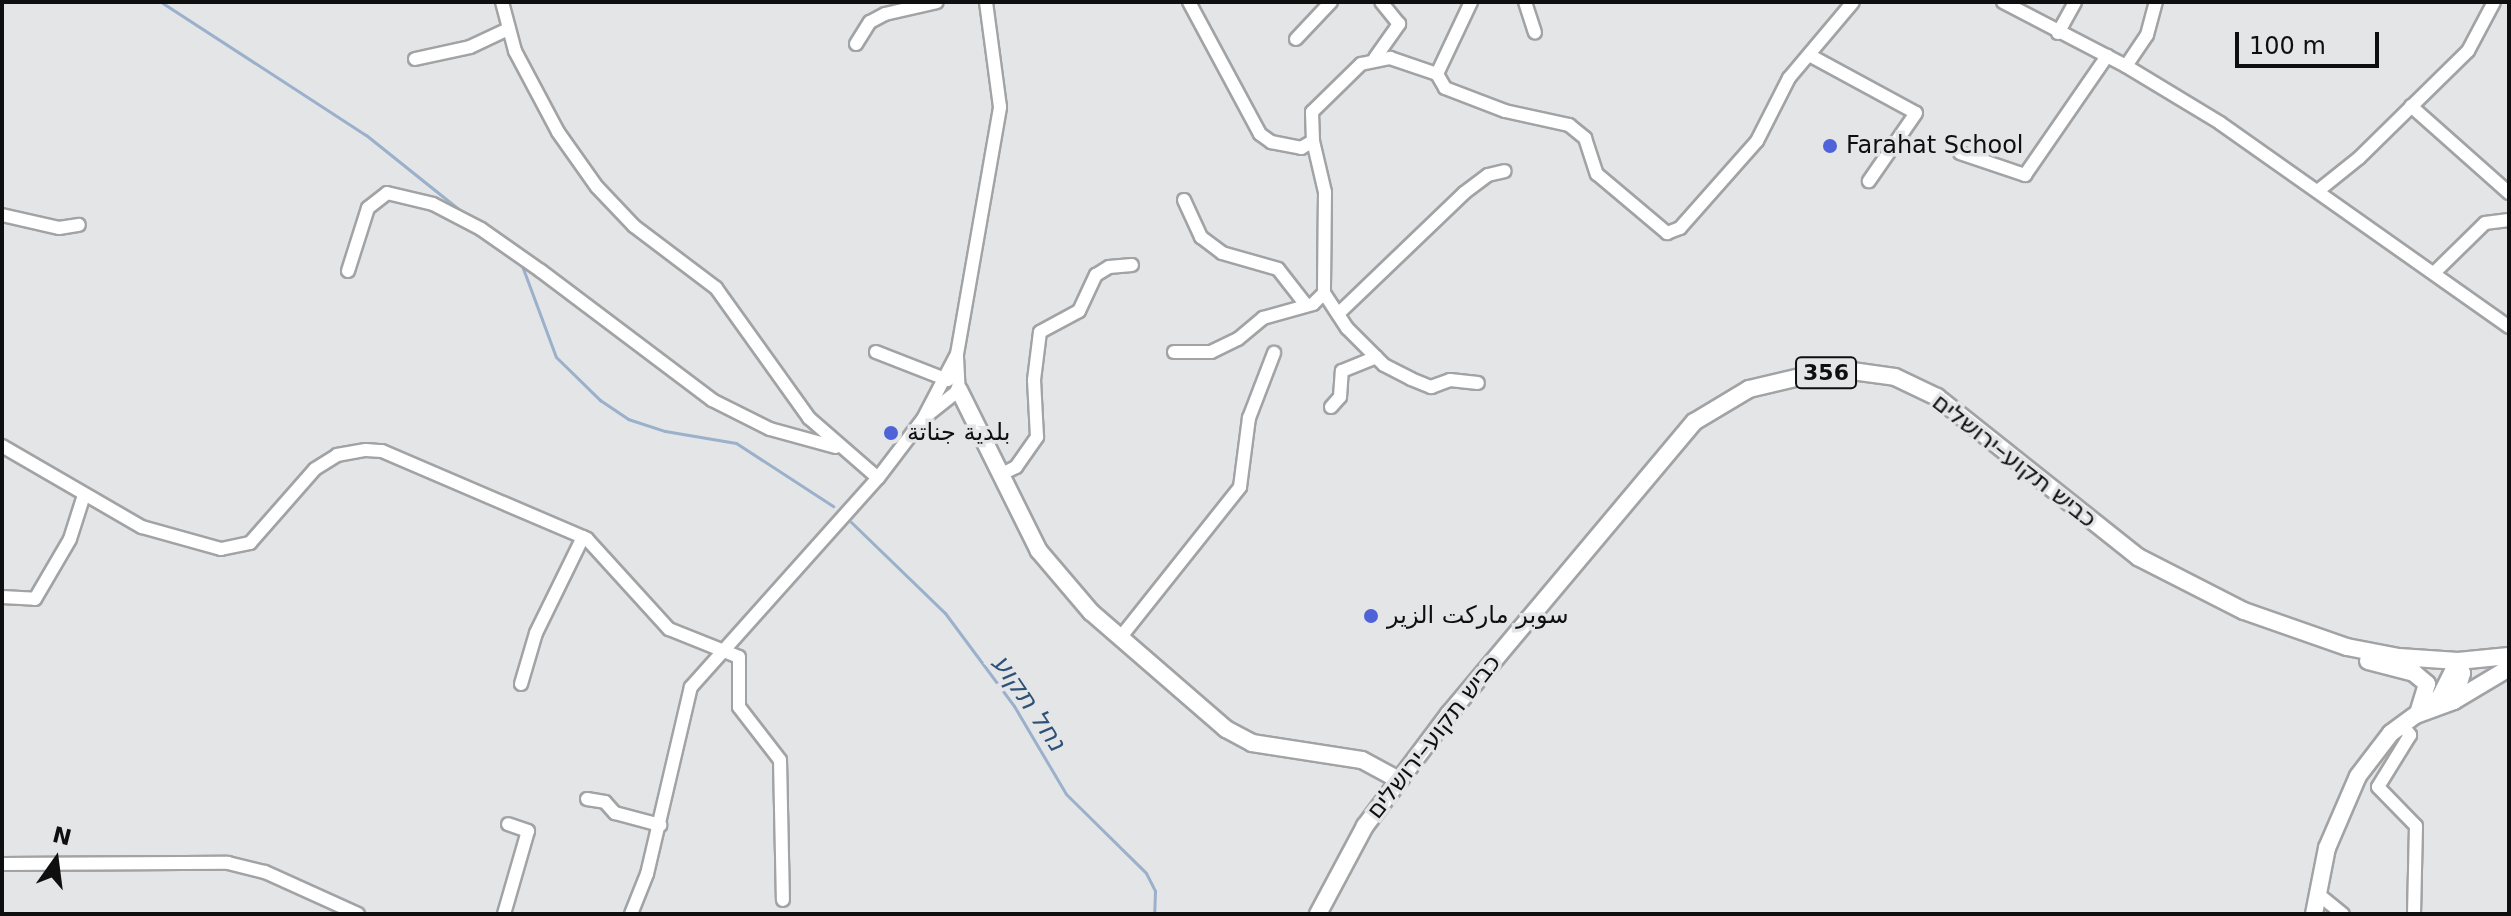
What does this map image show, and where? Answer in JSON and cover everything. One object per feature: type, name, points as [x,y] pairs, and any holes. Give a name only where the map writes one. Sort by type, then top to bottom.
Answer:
[{"type":"main road","name":"כביש תקוע–ירושלים","points":[[1318,914],[1365,826],[1399,780],[1694,422],[1749,389],[1808,375],[1852,371],[1895,377],[1937,397],[2138,557],[2244,611],[2347,647],[2458,661],[2509,656]]},
{"type":"main road","points":[[959,390],[973,424],[1054,572],[1120,638],[1226,729],[1252,743],[1362,760],[1399,780]]},
{"type":"main road","points":[[2244,611],[2258,627],[2302,644],[2414,673],[2427,684],[2409,720]]},
{"type":"main road","points":[[2454,701],[2462,673],[2458,661]]},
{"type":"main road","points":[[2314,914],[2327,848],[2371,753],[2440,697],[2458,661]]},
{"type":"main road","points":[[2409,720],[2454,701],[2509,668]]},
{"type":"street","points":[[502,2],[508,29],[558,132],[597,187],[634,226],[716,288],[809,418],[837,447],[878,478]]},
{"type":"street","points":[[856,44],[870,22],[895,6],[937,2]]},
{"type":"street","points":[[959,390],[957,354],[1000,107],[986,2]]},
{"type":"street","points":[[1189,2],[1260,134],[1285,147],[1301,148],[1313,141]]},
{"type":"street","points":[[1296,39],[1331,2]]},
{"type":"street","points":[[1381,2],[1399,24],[1375,58],[1312,112],[1313,141],[1325,192],[1324,293],[1376,357],[1431,387],[1435,402]]},
{"type":"street","points":[[1437,74],[1471,2]]},
{"type":"street","points":[[1525,2],[1535,32]]},
{"type":"street","points":[[1375,58],[1437,74],[1445,88],[1505,111],[1569,125],[1585,138],[1603,181],[1667,233],[1680,228],[1757,141],[1789,78],[1811,56],[1853,2]]},
{"type":"street","points":[[2003,2],[2126,66],[2319,190],[2509,327]]},
{"type":"street","points":[[2058,33],[2075,2]]},
{"type":"street","points":[[2126,66],[2147,35],[2156,2]]},
{"type":"street","points":[[2319,190],[2468,51],[2494,2]]},
{"type":"street","points":[[415,59],[470,47],[508,29]]},
{"type":"street","points":[[1811,56],[1916,113],[1869,181]]},
{"type":"street","points":[[1960,153],[2025,175],[2107,56]]},
{"type":"street","points":[[2411,106],[2509,193]]},
{"type":"street","points":[[1338,314],[1464,193],[1488,175],[1505,171]]},
{"type":"street","points":[[348,271],[368,208],[387,193],[433,204],[481,229],[541,271],[712,400],[770,429],[837,447]]},
{"type":"street","points":[[1184,200],[1201,237],[1222,253],[1278,269],[1306,305]]},
{"type":"street","points":[[2,215],[59,228],[79,225]]},
{"type":"street","points":[[2434,273],[2485,223],[2509,220]]},
{"type":"street","points":[[1000,475],[1016,467],[1037,437],[1034,380],[1040,332],[1079,311],[1096,275],[1109,267],[1132,265]]},
{"type":"street","points":[[1174,352],[1211,352],[1271,314],[1306,305],[1324,293]]},
{"type":"street","points":[[876,352],[927,375],[947,377],[959,390]]},
{"type":"street","points":[[1120,638],[1240,487],[1249,418],[1274,353]]},
{"type":"street","points":[[631,914],[660,825],[676,734],[691,687],[878,478],[938,399],[957,354]]},
{"type":"street","points":[[1331,407],[1340,397],[1342,371],[1376,357]]},
{"type":"street","points":[[1431,387],[1450,380],[1478,383]]},
{"type":"street","points":[[938,399],[959,390]]},
{"type":"street","points":[[938,399],[959,409],[973,424]]},
{"type":"street","points":[[2,446],[84,495],[169,538],[238,549],[260,534],[315,469],[337,455],[382,451],[583,537],[669,629],[739,657],[739,707],[780,760],[783,900]]},
{"type":"street","points":[[2,597],[35,599],[70,539],[84,495]]},
{"type":"street","points":[[521,684],[536,633],[583,537]]},
{"type":"street","points":[[2409,720],[2410,735],[2378,787],[2416,826],[2414,914]]},
{"type":"street","points":[[587,799],[660,825]]},
{"type":"street","points":[[504,914],[528,831],[508,824]]},
{"type":"street","points":[[2,864],[228,863],[265,872],[358,914]]},
{"type":"street","points":[[2318,894],[2343,914]]},
{"type":"waterway","points":[[161,2],[366,135],[466,215]]},
{"type":"waterway","points":[[521,263],[556,357],[600,400],[628,419],[665,431],[736,443],[833,506]]},
{"type":"waterway","name":"נחל תקוע","points":[[851,522],[945,613],[1014,706],[1066,794],[1146,873],[1155,891],[1154,914]]},
{"type":"place","name":"Farahat School","points":[[1830,146]]},
{"type":"place","name":"بلدية جناتة","points":[[891,433]]},
{"type":"place","name":"سوبر ماركت الزير","points":[[1371,616]]}]
